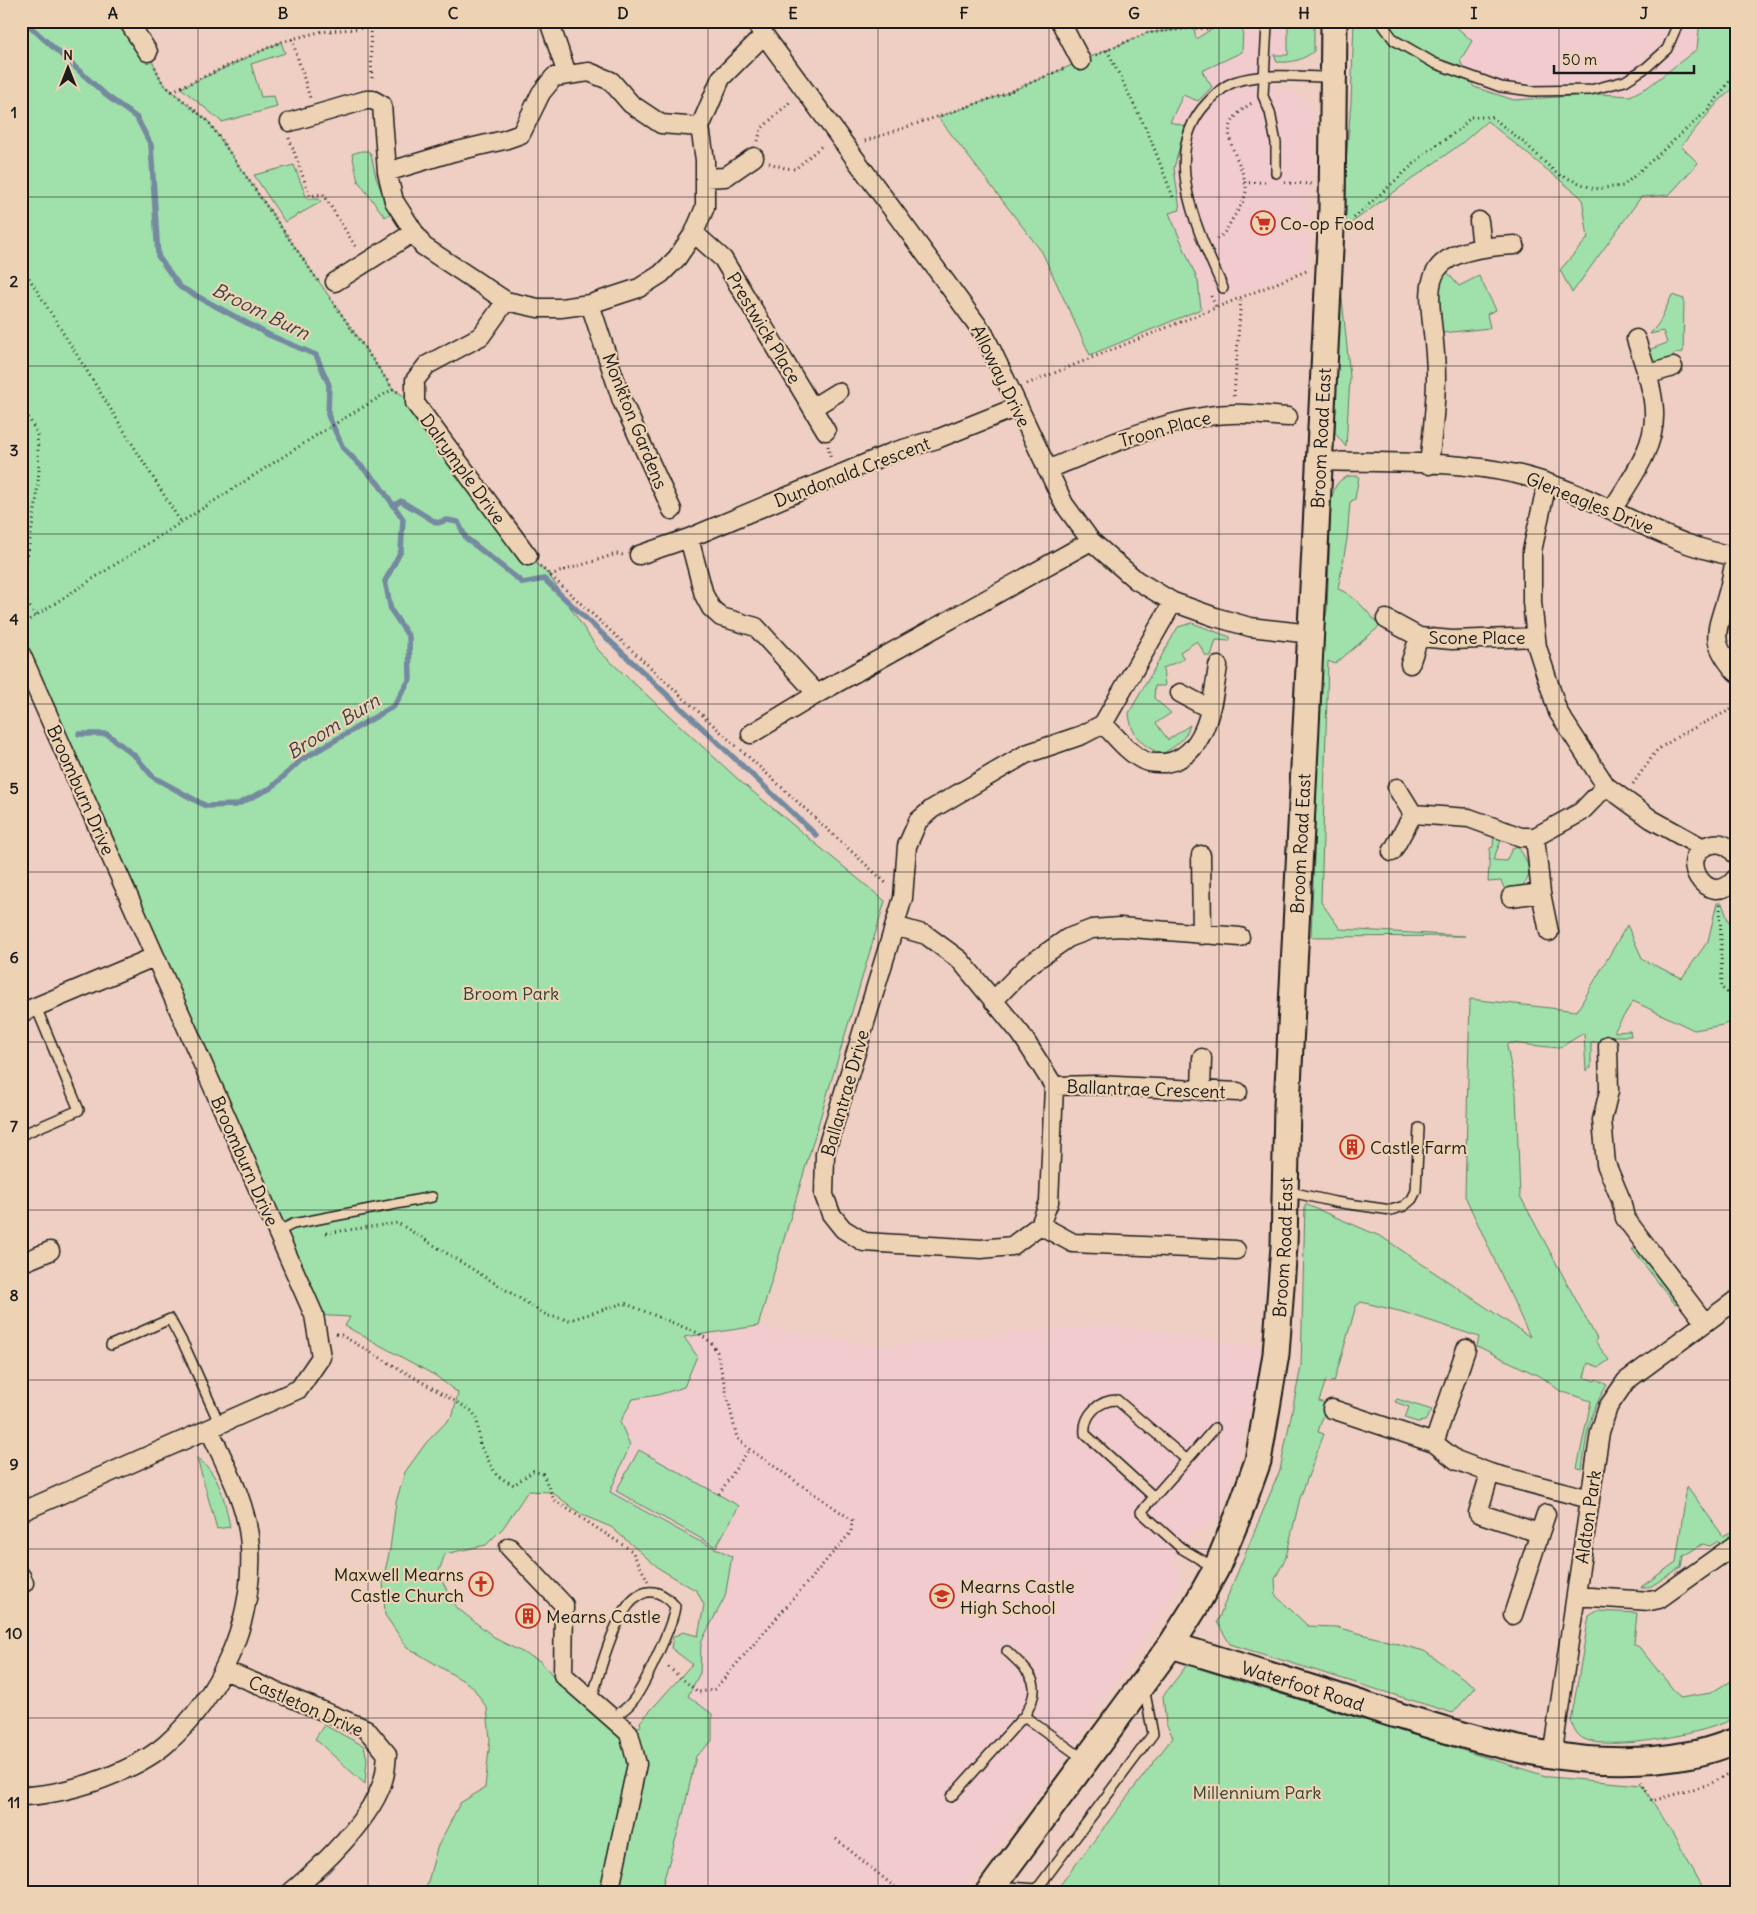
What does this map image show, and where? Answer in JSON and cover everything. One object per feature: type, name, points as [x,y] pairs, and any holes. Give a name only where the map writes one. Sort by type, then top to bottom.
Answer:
[{"type":"street","points":[[128,21],[148,52]]},
{"type":"street","points":[[549,21],[567,74]]},
{"type":"street","points":[[1060,21],[1081,61]]},
{"type":"street","name":"Broom Road East","points":[[1171,1645],[1196,1607],[1216,1569],[1258,1461],[1276,1354],[1286,1191],[1287,1106],[1333,185],[1334,21]]},
{"type":"street","points":[[290,122],[366,100],[373,100],[382,105],[386,172],[394,201],[422,246],[506,301],[538,308],[561,308],[590,304],[639,288],[654,279],[677,258],[694,233],[705,207],[705,160],[700,127],[721,78],[759,28]]},
{"type":"street","name":"Alloway Drive","points":[[759,28],[984,334],[1064,504],[1091,541],[1136,580],[1173,602],[1250,627],[1311,634]]},
{"type":"street","points":[[386,172],[521,134],[541,93],[554,78],[567,74],[589,72],[612,81],[631,104],[661,124],[700,127]]},
{"type":"street","points":[[705,178],[725,177],[754,157]]},
{"type":"street","points":[[1479,221],[1482,247]]},
{"type":"street","points":[[327,286],[414,232]]},
{"type":"street","name":"Prestwick Place","points":[[694,233],[723,259],[826,431]]},
{"type":"street","points":[[1429,465],[1436,377],[1429,304],[1430,285],[1440,265],[1457,255],[1482,247],[1515,245]]},
{"type":"street","name":"Dalrymple Drive","points":[[506,301],[481,336],[428,365],[415,380],[415,403],[528,556]]},
{"type":"street","name":"Monkton Gardens","points":[[590,304],[622,401],[672,510]]},
{"type":"street","points":[[1612,510],[1647,452],[1653,432],[1654,412],[1636,339]]},
{"type":"street","points":[[1646,375],[1673,366]]},
{"type":"street","points":[[812,408],[838,392]]},
{"type":"street","name":"Dundonald Crescent","points":[[639,555],[689,538],[893,452],[937,439],[1017,407]]},
{"type":"street","name":"Troon Place","points":[[1047,470],[1135,436],[1195,418],[1233,414],[1288,417]]},
{"type":"street","name":"Gleneagles Drive","points":[[1320,461],[1429,465],[1489,469],[1517,474],[1547,483],[1684,542],[1736,557]]},
{"type":"street","points":[[1547,483],[1532,551],[1532,602],[1537,647],[1558,712],[1606,786],[1651,819],[1703,848]]},
{"type":"street","points":[[689,538],[704,595],[711,608],[721,617],[756,627],[818,694]]},
{"type":"street","points":[[751,734],[818,694],[1091,541]]},
{"type":"street","points":[[1736,557],[1727,596],[1716,629],[1718,645],[1724,659],[1736,672]]},
{"type":"street","points":[[1173,602],[1104,724],[1143,761],[1156,764],[1177,760],[1199,741],[1210,710],[1218,666]]},
{"type":"street","name":"Scone Place","points":[[1386,619],[1419,637],[1452,640],[1536,637]]},
{"type":"street","name":"Scone Place","points":[[1410,664],[1419,637]]},
{"type":"street","name":"Broomburn Drive","points":[[21,654],[314,1315],[321,1357],[299,1389],[21,1512]]},
{"type":"street","points":[[1180,693],[1210,710]]},
{"type":"street","name":"Ballantrae Drive","points":[[1040,1225],[1012,1246],[981,1249],[864,1242],[843,1229],[831,1214],[824,1195],[825,1154],[903,898],[907,846],[918,821],[932,810],[1026,754],[1082,735],[1104,724]]},
{"type":"street","points":[[1413,814],[1469,818],[1521,837],[1535,837],[1581,812],[1606,786]]},
{"type":"street","points":[[1397,788],[1413,814]]},
{"type":"street","points":[[1392,852],[1413,814]]},
{"type":"street","points":[[1535,837],[1541,893],[1549,932]]},
{"type":"street","points":[[1736,855],[1726,845],[1718,843],[1703,848],[1695,860],[1696,875],[1705,886],[1720,888],[1736,878]]},
{"type":"street","points":[[1202,855],[1202,935]]},
{"type":"street","points":[[1511,897],[1541,893]]},
{"type":"street","name":"Ballantrae Crescent","points":[[895,926],[926,935],[960,960],[1021,1034],[1054,1086],[1048,1202],[1040,1225]]},
{"type":"street","points":[[993,1001],[1026,967],[1068,938],[1092,929],[1120,927],[1240,937]]},
{"type":"street","points":[[28,1010],[154,957]]},
{"type":"street","points":[[1608,1045],[1609,1091],[1602,1120],[1609,1175],[1621,1200],[1625,1218],[1705,1322]]},
{"type":"street","points":[[1201,1091],[1202,1058]]},
{"type":"street","name":"Ballantrae Crescent","points":[[1054,1086],[1096,1085],[1238,1092]]},
{"type":"street","points":[[1040,1225],[1073,1243],[1236,1250]]},
{"type":"street","points":[[21,1263],[50,1251]]},
{"type":"street","name":"Aldton Park","points":[[1552,1757],[1600,1432],[1608,1407],[1626,1381],[1736,1300]]},
{"type":"street","points":[[1434,1443],[1466,1349]]},
{"type":"street","points":[[1332,1409],[1434,1443],[1456,1460],[1490,1473],[1590,1500]]},
{"type":"street","points":[[21,1796],[35,1796],[77,1788],[119,1773],[164,1745],[203,1704],[224,1670],[243,1621],[250,1546],[239,1493],[214,1427]]},
{"type":"street","points":[[1490,1473],[1478,1513],[1539,1533]]},
{"type":"street","points":[[1513,1615],[1546,1514]]},
{"type":"street","points":[[1576,1596],[1650,1601],[1659,1599],[1736,1544]]},
{"type":"street","points":[[509,1548],[564,1605],[563,1676],[592,1699],[629,1733],[638,1764],[609,1893]]},
{"type":"street","points":[[990,1889],[1087,1762],[1171,1645]]},
{"type":"street","name":"Waterfoot Road","points":[[1171,1645],[1509,1749],[1552,1757],[1638,1761],[1693,1754],[1736,1741]]},
{"type":"street","name":"Castleton Drive","points":[[224,1670],[366,1729],[387,1754],[384,1778],[373,1803],[342,1844],[290,1893]]},
{"type":"lane","points":[[1380,21],[1394,40],[1434,63],[1501,87],[1532,90],[1590,90],[1625,81],[1648,68],[1667,49],[1680,21]]},
{"type":"lane","points":[[1267,25],[1264,96],[1270,112],[1276,142],[1276,173]]},
{"type":"lane","points":[[1223,288],[1205,247],[1188,200],[1185,160],[1191,130],[1199,112],[1220,90],[1233,82],[1265,78],[1335,78]]},
{"type":"lane","points":[[22,1135],[78,1110],[28,1010]]},
{"type":"lane","points":[[1286,1191],[1391,1210],[1404,1206],[1412,1199],[1416,1191],[1419,1128]]},
{"type":"lane","points":[[277,1232],[294,1224],[432,1197]]},
{"type":"lane","points":[[111,1345],[170,1319],[185,1347],[214,1427]]},
{"type":"lane","points":[[1154,1497],[1085,1434],[1084,1424],[1092,1411],[1108,1400],[1117,1400],[1187,1460]]},
{"type":"lane","points":[[1215,1428],[1140,1512],[1181,1548],[1216,1569]]},
{"type":"lane","points":[[592,1699],[602,1663],[626,1606],[640,1592],[654,1591],[667,1597],[675,1606],[674,1617],[656,1660],[631,1703],[613,1718]]},
{"type":"lane","points":[[951,1797],[1024,1716],[1032,1704],[1036,1688],[1030,1673],[1007,1652]]},
{"type":"lane","points":[[990,1889],[1037,1889],[1153,1734],[1143,1683]]},
{"type":"lane","points":[[1024,1716],[1087,1762]]},
{"type":"path","points":[[172,92],[281,42],[319,32],[370,27],[396,21]]},
{"type":"path","points":[[803,90],[761,130],[754,157],[785,168],[795,169],[836,134],[867,141],[1002,95],[1146,33],[1194,28],[1212,29],[1224,21]]},
{"type":"path","points":[[370,27],[373,100]]},
{"type":"path","points":[[292,39],[315,115]]},
{"type":"path","points":[[1107,50],[1149,135],[1174,198]]},
{"type":"path","points":[[148,52],[163,84],[208,121],[327,286],[393,389],[415,403]]},
{"type":"path","points":[[1010,391],[1241,297],[1330,250],[1427,152],[1460,129],[1471,117],[1492,117],[1528,146],[1557,174],[1594,189],[1622,186],[1708,110],[1736,73]]},
{"type":"path","points":[[1205,247],[1225,234],[1240,209],[1246,188],[1231,144],[1230,126],[1237,113],[1264,96]]},
{"type":"path","points":[[290,122],[284,124],[310,196],[323,194],[365,263]]},
{"type":"path","points":[[1244,183],[1333,185]]},
{"type":"path","points":[[21,265],[182,524]]},
{"type":"path","points":[[1208,289],[1216,307]]},
{"type":"path","points":[[1233,414],[1241,297]]},
{"type":"path","points":[[21,625],[393,389]]},
{"type":"path","points":[[21,404],[37,433],[39,470],[36,504],[23,580],[24,598],[36,616]]},
{"type":"path","points":[[826,431],[834,477]]},
{"type":"path","points":[[550,575],[616,554],[639,555]]},
{"type":"path","points":[[528,556],[903,898]]},
{"type":"path","points":[[1622,799],[1657,750],[1680,735],[1736,707]]},
{"type":"path","points":[[1720,888],[1722,988],[1736,1001]]},
{"type":"path","points":[[316,1235],[398,1223],[548,1316],[570,1320],[624,1303],[698,1333],[711,1342],[717,1352],[737,1438],[749,1449],[852,1520],[851,1532],[714,1690],[698,1692],[674,1670],[656,1660]]},
{"type":"path","points":[[318,1333],[341,1335],[472,1411],[477,1419],[480,1445],[497,1476],[514,1485],[533,1471],[543,1474],[554,1500],[632,1550],[654,1591]]},
{"type":"path","points":[[719,1494],[749,1449]]},
{"type":"path","points":[[1638,1761],[1642,1785],[1652,1801],[1710,1784],[1736,1769]]},
{"type":"path","points":[[836,1839],[902,1893]]},
{"type":"shaded area","points":[[1255,21],[1288,21],[1288,55],[1274,55],[1275,96],[1291,88],[1311,106],[1313,121],[1308,262],[1305,268],[1201,309],[1198,281],[1169,212],[1180,209],[1174,168],[1185,126],[1170,123],[1183,95],[1198,101],[1212,88],[1202,72],[1242,52],[1243,28],[1254,28]]},
{"type":"shaded area","points":[[1450,21],[1700,21],[1698,49],[1648,87],[1630,96],[1601,94],[1514,100],[1475,87],[1460,61],[1472,41]]},
{"type":"shaded area","name":"Mearns Castle High School","points":[[1114,1325],[1260,1347],[1262,1361],[1239,1453],[1220,1518],[1188,1538],[1173,1562],[1182,1576],[1162,1615],[1054,1771],[961,1893],[658,1893],[662,1886],[683,1814],[696,1756],[712,1741],[688,1696],[700,1673],[701,1642],[717,1566],[610,1492],[630,1445],[620,1422],[633,1399],[658,1395],[697,1356],[684,1337],[758,1326],[882,1347],[1034,1330]]},
{"type":"green space","name":"Broom Park","points":[[21,21],[128,21],[148,52],[163,84],[208,121],[393,389],[415,403],[528,556],[549,575],[599,651],[741,782],[885,901],[758,1326],[684,1337],[697,1356],[684,1387],[658,1395],[633,1399],[620,1422],[630,1445],[610,1492],[695,1539],[732,1556],[725,1597],[701,1642],[700,1673],[688,1696],[712,1714],[712,1741],[696,1756],[683,1814],[662,1886],[658,1893],[425,1893],[437,1848],[460,1803],[485,1788],[490,1739],[487,1708],[472,1686],[407,1647],[385,1615],[383,1580],[390,1549],[396,1502],[405,1472],[426,1443],[453,1415],[458,1393],[436,1376],[345,1326],[350,1317],[314,1315],[21,654]],"holes":[[[528,1491],[552,1492],[582,1515],[611,1527],[660,1569],[697,1591],[704,1605],[698,1636],[683,1632],[673,1637],[671,1648],[692,1664],[640,1722],[641,1726],[620,1734],[564,1688],[540,1661],[498,1640],[457,1608],[438,1574],[445,1554],[486,1545],[503,1528]]]},
{"type":"green space","points":[[1224,21],[1255,21],[1254,29],[1243,28],[1242,52],[1202,71],[1212,87],[1198,101],[1183,95],[1170,122],[1185,126],[1174,168],[1180,210],[1169,213],[1198,281],[1201,309],[1090,355],[1042,252],[938,117],[1002,95],[1147,33],[1194,28],[1196,39]]},
{"type":"green space","points":[[1288,21],[1314,21],[1314,51],[1306,57],[1297,60],[1277,62],[1274,55],[1288,55]]},
{"type":"green space","points":[[1354,21],[1450,21],[1472,41],[1460,61],[1474,87],[1514,100],[1601,94],[1630,96],[1648,87],[1697,49],[1700,21],[1736,21],[1736,86],[1719,101],[1681,146],[1698,163],[1669,195],[1641,197],[1572,293],[1560,270],[1588,238],[1582,198],[1487,121],[1462,143],[1340,231],[1351,103]]},
{"type":"green space","points":[[281,42],[285,53],[251,64],[261,97],[274,96],[277,107],[222,122],[181,88]]},
{"type":"green space","points":[[368,151],[371,154],[376,178],[391,213],[385,217],[358,181],[352,154]]},
{"type":"green space","points":[[294,165],[307,199],[319,199],[321,202],[285,222],[254,175]]},
{"type":"green space","points":[[1446,271],[1459,286],[1479,276],[1496,310],[1487,314],[1490,328],[1442,333],[1438,309],[1438,293]]},
{"type":"green space","points":[[1340,279],[1350,377],[1346,447],[1335,433]]},
{"type":"green space","points":[[1672,295],[1684,299],[1683,352],[1674,354],[1671,362],[1659,362],[1651,358],[1646,351],[1667,343],[1663,331],[1650,334],[1659,323]]},
{"type":"green space","points":[[1349,476],[1359,476],[1355,499],[1350,502],[1347,539],[1338,589],[1356,600],[1380,626],[1335,664],[1328,661],[1321,902],[1340,929],[1465,936],[1311,937],[1322,635],[1327,610],[1331,501],[1336,485]]},
{"type":"green space","points":[[1192,623],[1230,637],[1230,641],[1216,640],[1211,656],[1206,656],[1197,641],[1180,652],[1184,659],[1163,668],[1165,686],[1155,686],[1154,698],[1171,713],[1156,723],[1168,740],[1190,725],[1186,734],[1179,742],[1162,754],[1143,744],[1132,728],[1129,713],[1178,627]]},
{"type":"green space","points":[[1494,833],[1502,838],[1493,860],[1506,861],[1512,849],[1517,846],[1528,868],[1529,874],[1523,885],[1506,892],[1501,881],[1488,882],[1490,848],[1493,847]]},
{"type":"green space","points":[[1717,903],[1722,903],[1736,943],[1736,1019],[1723,1025],[1694,1030],[1633,1001],[1615,1030],[1615,1032],[1630,1031],[1631,1036],[1607,1036],[1607,1042],[1591,1042],[1591,1068],[1586,1071],[1584,1033],[1559,1048],[1510,1043],[1507,1046],[1516,1094],[1520,1196],[1597,1339],[1595,1341],[1609,1360],[1599,1367],[1588,1363],[1584,1377],[1595,1381],[1596,1379],[1607,1385],[1592,1416],[1582,1469],[1577,1468],[1591,1401],[1560,1391],[1543,1378],[1477,1346],[1479,1337],[1403,1312],[1361,1302],[1356,1306],[1334,1382],[1326,1380],[1319,1401],[1327,1404],[1318,1432],[1324,1434],[1300,1498],[1286,1557],[1275,1579],[1276,1596],[1308,1626],[1336,1627],[1424,1651],[1476,1687],[1453,1713],[1230,1644],[1217,1622],[1280,1470],[1301,1367],[1305,1204],[1382,1237],[1530,1337],[1465,1196],[1470,999],[1577,1011],[1627,925],[1643,960],[1682,978],[1708,941]]},
{"type":"green space","points":[[1632,1249],[1639,1249],[1678,1302],[1675,1304]]},
{"type":"green space","points":[[1397,1399],[1432,1410],[1425,1421],[1417,1422],[1405,1418],[1409,1407],[1395,1402]]},
{"type":"green space","points":[[639,1450],[739,1506],[716,1547],[616,1491]]},
{"type":"green space","points":[[197,1458],[205,1464],[216,1480],[223,1498],[230,1527],[217,1529]]},
{"type":"green space","points":[[1687,1486],[1723,1536],[1736,1529],[1736,1535],[1721,1545],[1718,1541],[1710,1546],[1703,1544],[1683,1556],[1681,1567],[1650,1587],[1641,1587],[1676,1562]]},
{"type":"green space","points":[[1597,1611],[1637,1613],[1634,1644],[1639,1647],[1680,1698],[1711,1693],[1736,1677],[1736,1717],[1706,1729],[1637,1742],[1597,1742],[1581,1737],[1571,1721],[1589,1616]]},
{"type":"green space","name":"Millennium Park","points":[[1187,1665],[1549,1777],[1642,1785],[1672,1832],[1706,1893],[1054,1893],[1173,1737],[1166,1724],[1163,1696]]},
{"type":"green space","points":[[324,1725],[364,1746],[367,1759],[365,1784],[315,1739]]},
{"type":"waterway","name":"Broom Burn","points":[[24,21],[107,96],[137,118],[151,145],[158,256],[180,287],[269,335],[316,355],[329,385],[328,415],[343,448],[378,483],[403,519],[401,551],[385,581],[391,610],[409,637],[410,679],[394,706],[301,760],[271,788],[236,805],[206,806],[153,777],[136,757],[107,734],[79,734]]},
{"type":"waterway","points":[[393,506],[401,501],[437,523],[447,520],[458,522],[466,538],[523,583],[544,579],[816,835]]},
{"type":"place","name":"Co-op Food","points":[[1263,223]]},
{"type":"place","name":"Castle Farm","points":[[1352,1147]]},
{"type":"place","name":"Maxwell Mearns Castle Church","points":[[481,1584]]},
{"type":"place","name":"Mearns Castle High School","points":[[942,1596]]},
{"type":"place","name":"Mearns Castle","points":[[528,1616]]}]
